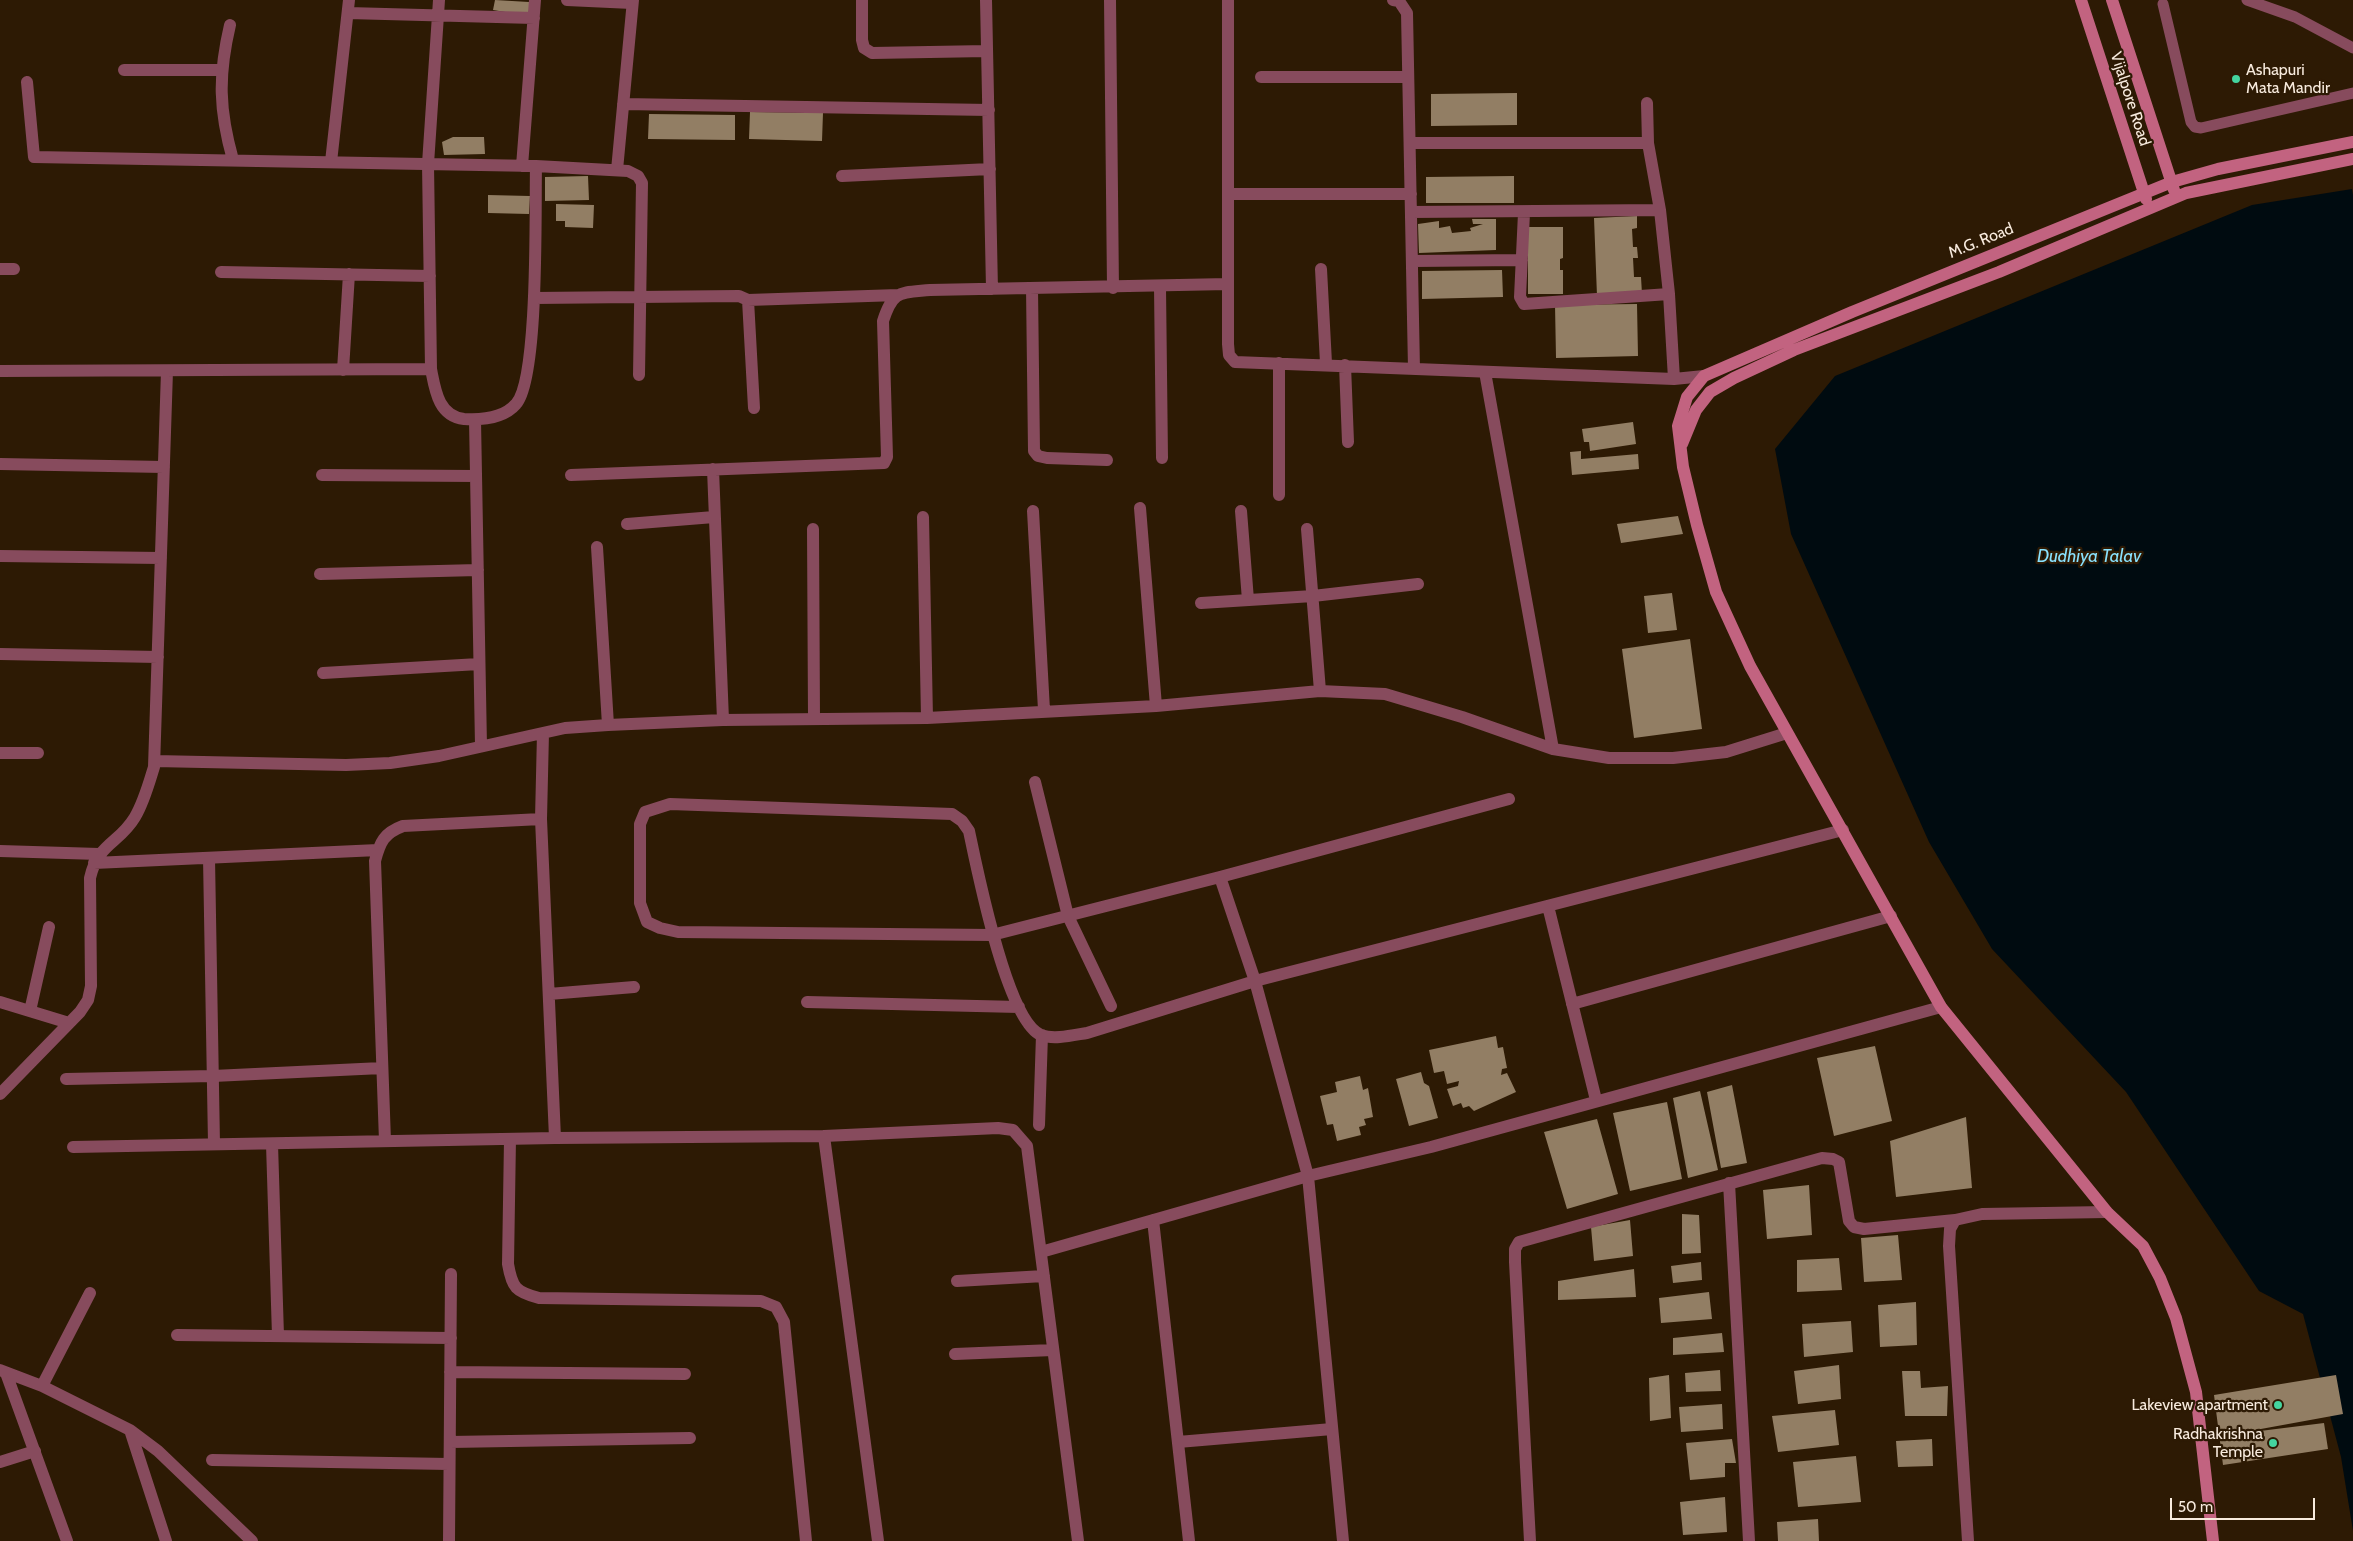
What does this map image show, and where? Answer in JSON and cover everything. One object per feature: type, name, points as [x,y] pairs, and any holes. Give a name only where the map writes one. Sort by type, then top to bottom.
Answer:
[{"type":"main road","name":"Vijalpore Road","points":[[2081,0],[2149,209]]},
{"type":"main road","name":"Vijalpore Road","points":[[2112,0],[2177,197]]},
{"type":"main road","name":"M.G. Road","points":[[2213,1541],[2196,1392],[2176,1318],[2160,1278],[2143,1246],[2108,1212],[1941,1008],[1750,666],[1716,592],[1697,525],[1678,426],[1687,397],[1704,376],[1852,312],[2143,192],[2172,182],[2218,169],[2353,142]]},
{"type":"main road","points":[[1681,447],[1696,410],[1710,392],[1734,378],[1794,350],[1998,272],[2177,197],[2353,159]]},
{"type":"street","points":[[439,0],[428,164],[431,369],[437,400],[447,411],[459,418],[475,420],[506,414],[518,403],[523,392],[527,378],[534,298],[536,166]]},
{"type":"street","points":[[522,166],[536,0]]},
{"type":"street","points":[[567,0],[632,2],[617,170]]},
{"type":"street","points":[[862,0],[862,40],[864,48],[872,53],[987,51]]},
{"type":"street","points":[[986,0],[992,289]]},
{"type":"street","points":[[1110,0],[1113,288]]},
{"type":"street","points":[[1228,0],[1229,355],[1235,362],[1326,364],[1674,379],[1704,376]]},
{"type":"street","points":[[1393,0],[1399,1],[1403,6],[1407,20]]},
{"type":"street","points":[[1408,0],[1414,369]]},
{"type":"street","points":[[332,162],[348,6],[438,15],[534,18]]},
{"type":"street","points":[[230,25],[220,93],[224,127],[232,160]]},
{"type":"street","points":[[124,70],[222,70]]},
{"type":"street","points":[[1262,77],[1408,77]]},
{"type":"street","points":[[27,82],[34,157],[536,166],[628,171],[638,176],[642,183],[639,375]]},
{"type":"street","points":[[1647,103],[1648,143],[1660,210],[1669,294],[1674,379]]},
{"type":"street","points":[[623,104],[989,110]]},
{"type":"street","points":[[1410,144],[1648,143]]},
{"type":"street","points":[[842,176],[990,169]]},
{"type":"street","points":[[1228,194],[1411,194]]},
{"type":"street","points":[[1411,212],[1524,213],[1660,210]]},
{"type":"street","points":[[1524,213],[1520,297],[1524,304],[1669,294]]},
{"type":"street","points":[[1413,261],[1522,260]]},
{"type":"street","points":[[0,269],[14,269]]},
{"type":"street","points":[[1321,269],[1326,364]]},
{"type":"street","points":[[221,272],[430,276]]},
{"type":"street","points":[[343,370],[348,274]]},
{"type":"street","points":[[534,298],[739,296],[748,300],[898,295],[930,290],[1113,288],[1228,284]]},
{"type":"street","points":[[1160,287],[1162,458]]},
{"type":"street","points":[[1032,288],[1034,451],[1038,456],[1047,458],[1107,460]]},
{"type":"street","points":[[571,475],[884,463],[887,457],[883,321],[889,302],[898,295]]},
{"type":"street","points":[[748,300],[754,408]]},
{"type":"street","points":[[1279,494],[1280,363]]},
{"type":"street","points":[[1345,365],[1348,442]]},
{"type":"street","points":[[0,371],[431,369]]},
{"type":"street","points":[[0,1094],[69,1023],[88,1000],[91,986],[90,878],[97,859],[135,818],[147,789],[155,761],[167,370]]},
{"type":"street","points":[[1485,372],[1553,749]]},
{"type":"street","points":[[475,420],[481,746]]},
{"type":"street","points":[[0,464],[164,467]]},
{"type":"street","points":[[713,469],[723,720]]},
{"type":"street","points":[[322,476],[476,476]]},
{"type":"street","points":[[1140,508],[1156,706]]},
{"type":"street","points":[[1033,511],[1044,710]]},
{"type":"street","points":[[1241,511],[1248,600]]},
{"type":"street","points":[[627,524],[714,517]]},
{"type":"street","points":[[923,517],[927,718]]},
{"type":"street","points":[[813,529],[814,718]]},
{"type":"street","points":[[1307,529],[1320,691]]},
{"type":"street","points":[[597,547],[608,724]]},
{"type":"street","points":[[0,556],[161,558]]},
{"type":"street","points":[[320,574],[478,570]]},
{"type":"street","points":[[1201,603],[1313,596],[1418,584]]},
{"type":"street","points":[[0,654],[158,656]]},
{"type":"street","points":[[323,673],[479,664]]},
{"type":"street","points":[[155,761],[346,765],[390,763],[439,756],[566,728],[608,724],[814,718],[927,718],[1044,710],[1156,706],[1320,691],[1385,694],[1462,717],[1553,749],[1609,758],[1673,758],[1726,752],[1787,733]]},
{"type":"street","points":[[543,733],[541,819],[556,1138]]},
{"type":"street","points":[[0,753],[38,753]]},
{"type":"street","points":[[1035,782],[1068,916],[1111,1006]]},
{"type":"street","points":[[1509,798],[1220,877],[992,935],[678,932],[660,928],[647,922],[640,903],[640,824],[645,812],[670,804],[952,814],[962,820],[968,832],[992,935],[1020,1008],[1029,1025],[1042,1035],[1061,1036],[1088,1033],[1255,982],[1843,830]]},
{"type":"street","points":[[385,1141],[375,861],[380,842],[390,831],[403,826],[541,819]]},
{"type":"street","points":[[0,851],[97,859],[209,858],[378,850]]},
{"type":"street","points":[[209,858],[214,1144]]},
{"type":"street","points":[[1220,877],[1255,982],[1308,1176],[1343,1541]]},
{"type":"street","points":[[1548,906],[1596,1100]]},
{"type":"street","points":[[1572,1004],[1891,916]]},
{"type":"street","points":[[30,1011],[49,927]]},
{"type":"street","points":[[549,994],[634,988]]},
{"type":"street","points":[[0,1002],[69,1023]]},
{"type":"street","points":[[808,1002],[1020,1008]]},
{"type":"street","points":[[1041,1252],[1308,1176],[1431,1147],[1596,1100],[1941,1008]]},
{"type":"street","points":[[1039,1125],[1042,1035]]},
{"type":"street","points":[[66,1079],[213,1076],[382,1068]]},
{"type":"street","points":[[73,1147],[556,1138],[824,1136],[998,1128],[1013,1130],[1026,1146],[1078,1541]]},
{"type":"street","points":[[824,1136],[878,1541]]},
{"type":"street","points":[[510,1139],[508,1264],[511,1282],[521,1293],[539,1298],[761,1301],[776,1307],[784,1322],[806,1541]]},
{"type":"street","points":[[272,1144],[278,1336]]},
{"type":"street","points":[[1530,1541],[1514,1249],[1520,1242],[1530,1237],[1822,1158],[1833,1159],[1839,1162],[1849,1221],[1854,1227],[1864,1229],[1955,1220],[1982,1214],[2108,1212]]},
{"type":"street","points":[[1729,1183],[1749,1541]]},
{"type":"street","points":[[1153,1220],[1189,1541]]},
{"type":"street","points":[[1955,1220],[1950,1229],[1949,1246],[1968,1541]]},
{"type":"street","points":[[449,1541],[451,1274]]},
{"type":"street","points":[[957,1281],[1044,1276]]},
{"type":"street","points":[[42,1386],[90,1293]]},
{"type":"street","points":[[177,1335],[450,1338]]},
{"type":"street","points":[[955,1354],[1053,1350]]},
{"type":"street","points":[[3,1371],[42,1386],[130,1430],[158,1450],[252,1541]]},
{"type":"street","points":[[3,1371],[35,1451],[67,1541]]},
{"type":"street","points":[[450,1372],[685,1374]]},
{"type":"street","points":[[1178,1442],[1332,1429]]},
{"type":"street","points":[[130,1430],[166,1541]]},
{"type":"street","points":[[450,1442],[690,1438]]},
{"type":"street","points":[[0,1462],[35,1451]]},
{"type":"street","points":[[212,1460],[449,1464]]},
{"type":"lane","points":[[2247,0],[2295,17],[2353,48]]},
{"type":"lane","points":[[2163,4],[2191,122],[2195,127],[2201,128],[2353,93]]},
{"type":"water","name":"Dudhiya Talav","points":[[2352,189],[2353,1531],[2341,1457],[2303,1314],[2259,1291],[2126,1092],[1992,949],[1929,842],[1791,534],[1775,449],[1835,376],[2252,205]]},
{"type":"building","points":[[495,0],[529,2],[529,16],[493,10]]},
{"type":"building","points":[[1517,93],[1517,125],[1431,126],[1431,94]]},
{"type":"building","points":[[750,112],[823,113],[822,141],[749,139]]},
{"type":"building","points":[[649,114],[735,115],[735,140],[648,139]]},
{"type":"building","points":[[453,137],[484,137],[485,154],[444,155],[442,142]]},
{"type":"building","points":[[588,176],[589,200],[545,201],[545,177]]},
{"type":"building","points":[[1514,176],[1514,203],[1426,203],[1426,177]]},
{"type":"building","points":[[488,195],[530,196],[529,214],[488,213]]},
{"type":"building","points":[[556,204],[594,205],[593,228],[565,227],[565,221],[556,221]]},
{"type":"building","points":[[1637,216],[1637,228],[1632,229],[1633,247],[1637,247],[1638,258],[1633,258],[1634,277],[1641,277],[1642,294],[1597,296],[1594,218]]},
{"type":"building","points":[[1472,219],[1496,219],[1496,250],[1419,253],[1418,224],[1439,221],[1439,228],[1450,226],[1452,233],[1471,231],[1470,228],[1483,224],[1473,224]]},
{"type":"building","points":[[1528,227],[1563,227],[1563,258],[1560,259],[1560,270],[1563,270],[1563,294],[1528,294]]},
{"type":"building","points":[[1502,270],[1503,297],[1422,299],[1422,271]]},
{"type":"building","points":[[1637,304],[1638,356],[1556,358],[1555,305]]},
{"type":"building","points":[[1633,422],[1636,444],[1590,451],[1589,442],[1584,442],[1582,429]]},
{"type":"building","points":[[1581,451],[1581,459],[1638,454],[1639,469],[1572,475],[1570,452]]},
{"type":"building","points":[[1678,516],[1683,534],[1621,543],[1617,524]]},
{"type":"building","points":[[1672,593],[1677,630],[1648,633],[1644,596]]},
{"type":"building","points":[[1690,639],[1702,729],[1634,738],[1622,649]]},
{"type":"building","points":[[1496,1036],[1498,1048],[1503,1047],[1507,1068],[1502,1069],[1501,1075],[1507,1073],[1516,1092],[1474,1111],[1469,1106],[1463,1108],[1461,1103],[1453,1106],[1447,1089],[1458,1086],[1459,1081],[1447,1084],[1444,1071],[1434,1073],[1429,1050]]},
{"type":"building","points":[[1875,1046],[1892,1121],[1834,1136],[1817,1058]]},
{"type":"building","points":[[1421,1072],[1424,1083],[1429,1086],[1438,1118],[1409,1126],[1396,1079]]},
{"type":"building","points":[[1360,1076],[1363,1090],[1368,1088],[1373,1117],[1364,1119],[1366,1125],[1359,1127],[1361,1135],[1337,1141],[1333,1124],[1327,1125],[1320,1096],[1337,1092],[1335,1082]]},
{"type":"building","points":[[1732,1085],[1747,1163],[1721,1168],[1707,1092]]},
{"type":"building","points":[[1700,1091],[1718,1170],[1688,1178],[1673,1098]]},
{"type":"building","points":[[1667,1102],[1682,1179],[1630,1191],[1613,1113]]},
{"type":"building","points":[[1966,1117],[1972,1188],[1896,1197],[1890,1141]]},
{"type":"building","points":[[1597,1119],[1618,1194],[1567,1209],[1544,1132]]},
{"type":"building","points":[[1809,1185],[1812,1235],[1767,1239],[1763,1190]]},
{"type":"building","points":[[1682,1214],[1699,1215],[1701,1253],[1682,1254]]},
{"type":"building","points":[[1630,1220],[1633,1256],[1594,1261],[1591,1227]]},
{"type":"building","points":[[1898,1235],[1902,1280],[1864,1282],[1861,1238]]},
{"type":"building","points":[[1839,1258],[1842,1290],[1797,1292],[1797,1260]]},
{"type":"building","points":[[1701,1262],[1702,1280],[1673,1283],[1671,1266]]},
{"type":"building","points":[[1634,1269],[1636,1297],[1558,1300],[1558,1281]]},
{"type":"building","points":[[1709,1292],[1712,1319],[1661,1323],[1659,1298]]},
{"type":"building","points":[[1916,1302],[1917,1345],[1880,1347],[1878,1305]]},
{"type":"building","points":[[1851,1321],[1853,1352],[1804,1357],[1802,1324]]},
{"type":"building","points":[[1722,1333],[1724,1352],[1673,1355],[1673,1338]]},
{"type":"building","points":[[1839,1365],[1841,1399],[1798,1404],[1794,1371]]},
{"type":"building","points":[[1720,1370],[1721,1391],[1686,1392],[1685,1373]]},
{"type":"building","points":[[1902,1371],[1920,1371],[1921,1388],[1948,1386],[1947,1416],[1905,1416]]},
{"type":"building","points":[[1669,1375],[1671,1418],[1650,1421],[1649,1378]]},
{"type":"building","name":"Lakeview apartment","points":[[2336,1375],[2343,1414],[2228,1435],[2324,1423],[2328,1449],[2223,1465],[2214,1395]]},
{"type":"building","points":[[1722,1404],[1723,1429],[1681,1432],[1679,1407]]},
{"type":"building","points":[[1835,1410],[1839,1445],[1778,1452],[1772,1416]]},
{"type":"building","points":[[1732,1439],[1736,1463],[1725,1463],[1725,1477],[1690,1480],[1686,1443]]},
{"type":"building","points":[[1932,1439],[1933,1466],[1898,1467],[1896,1441]]},
{"type":"building","points":[[1856,1456],[1861,1502],[1798,1507],[1793,1462]]},
{"type":"building","points":[[1725,1497],[1727,1532],[1683,1535],[1680,1502]]},
{"type":"building","points":[[1818,1519],[1819,1541],[1778,1541],[1777,1522]]},
{"type":"place","name":"Ashapuri Mata Mandir","points":[[2236,79]]},
{"type":"place","name":"Lakeview apartment","points":[[2278,1405]]},
{"type":"place","name":"Radhakrishna Temple","points":[[2273,1443]]}]
